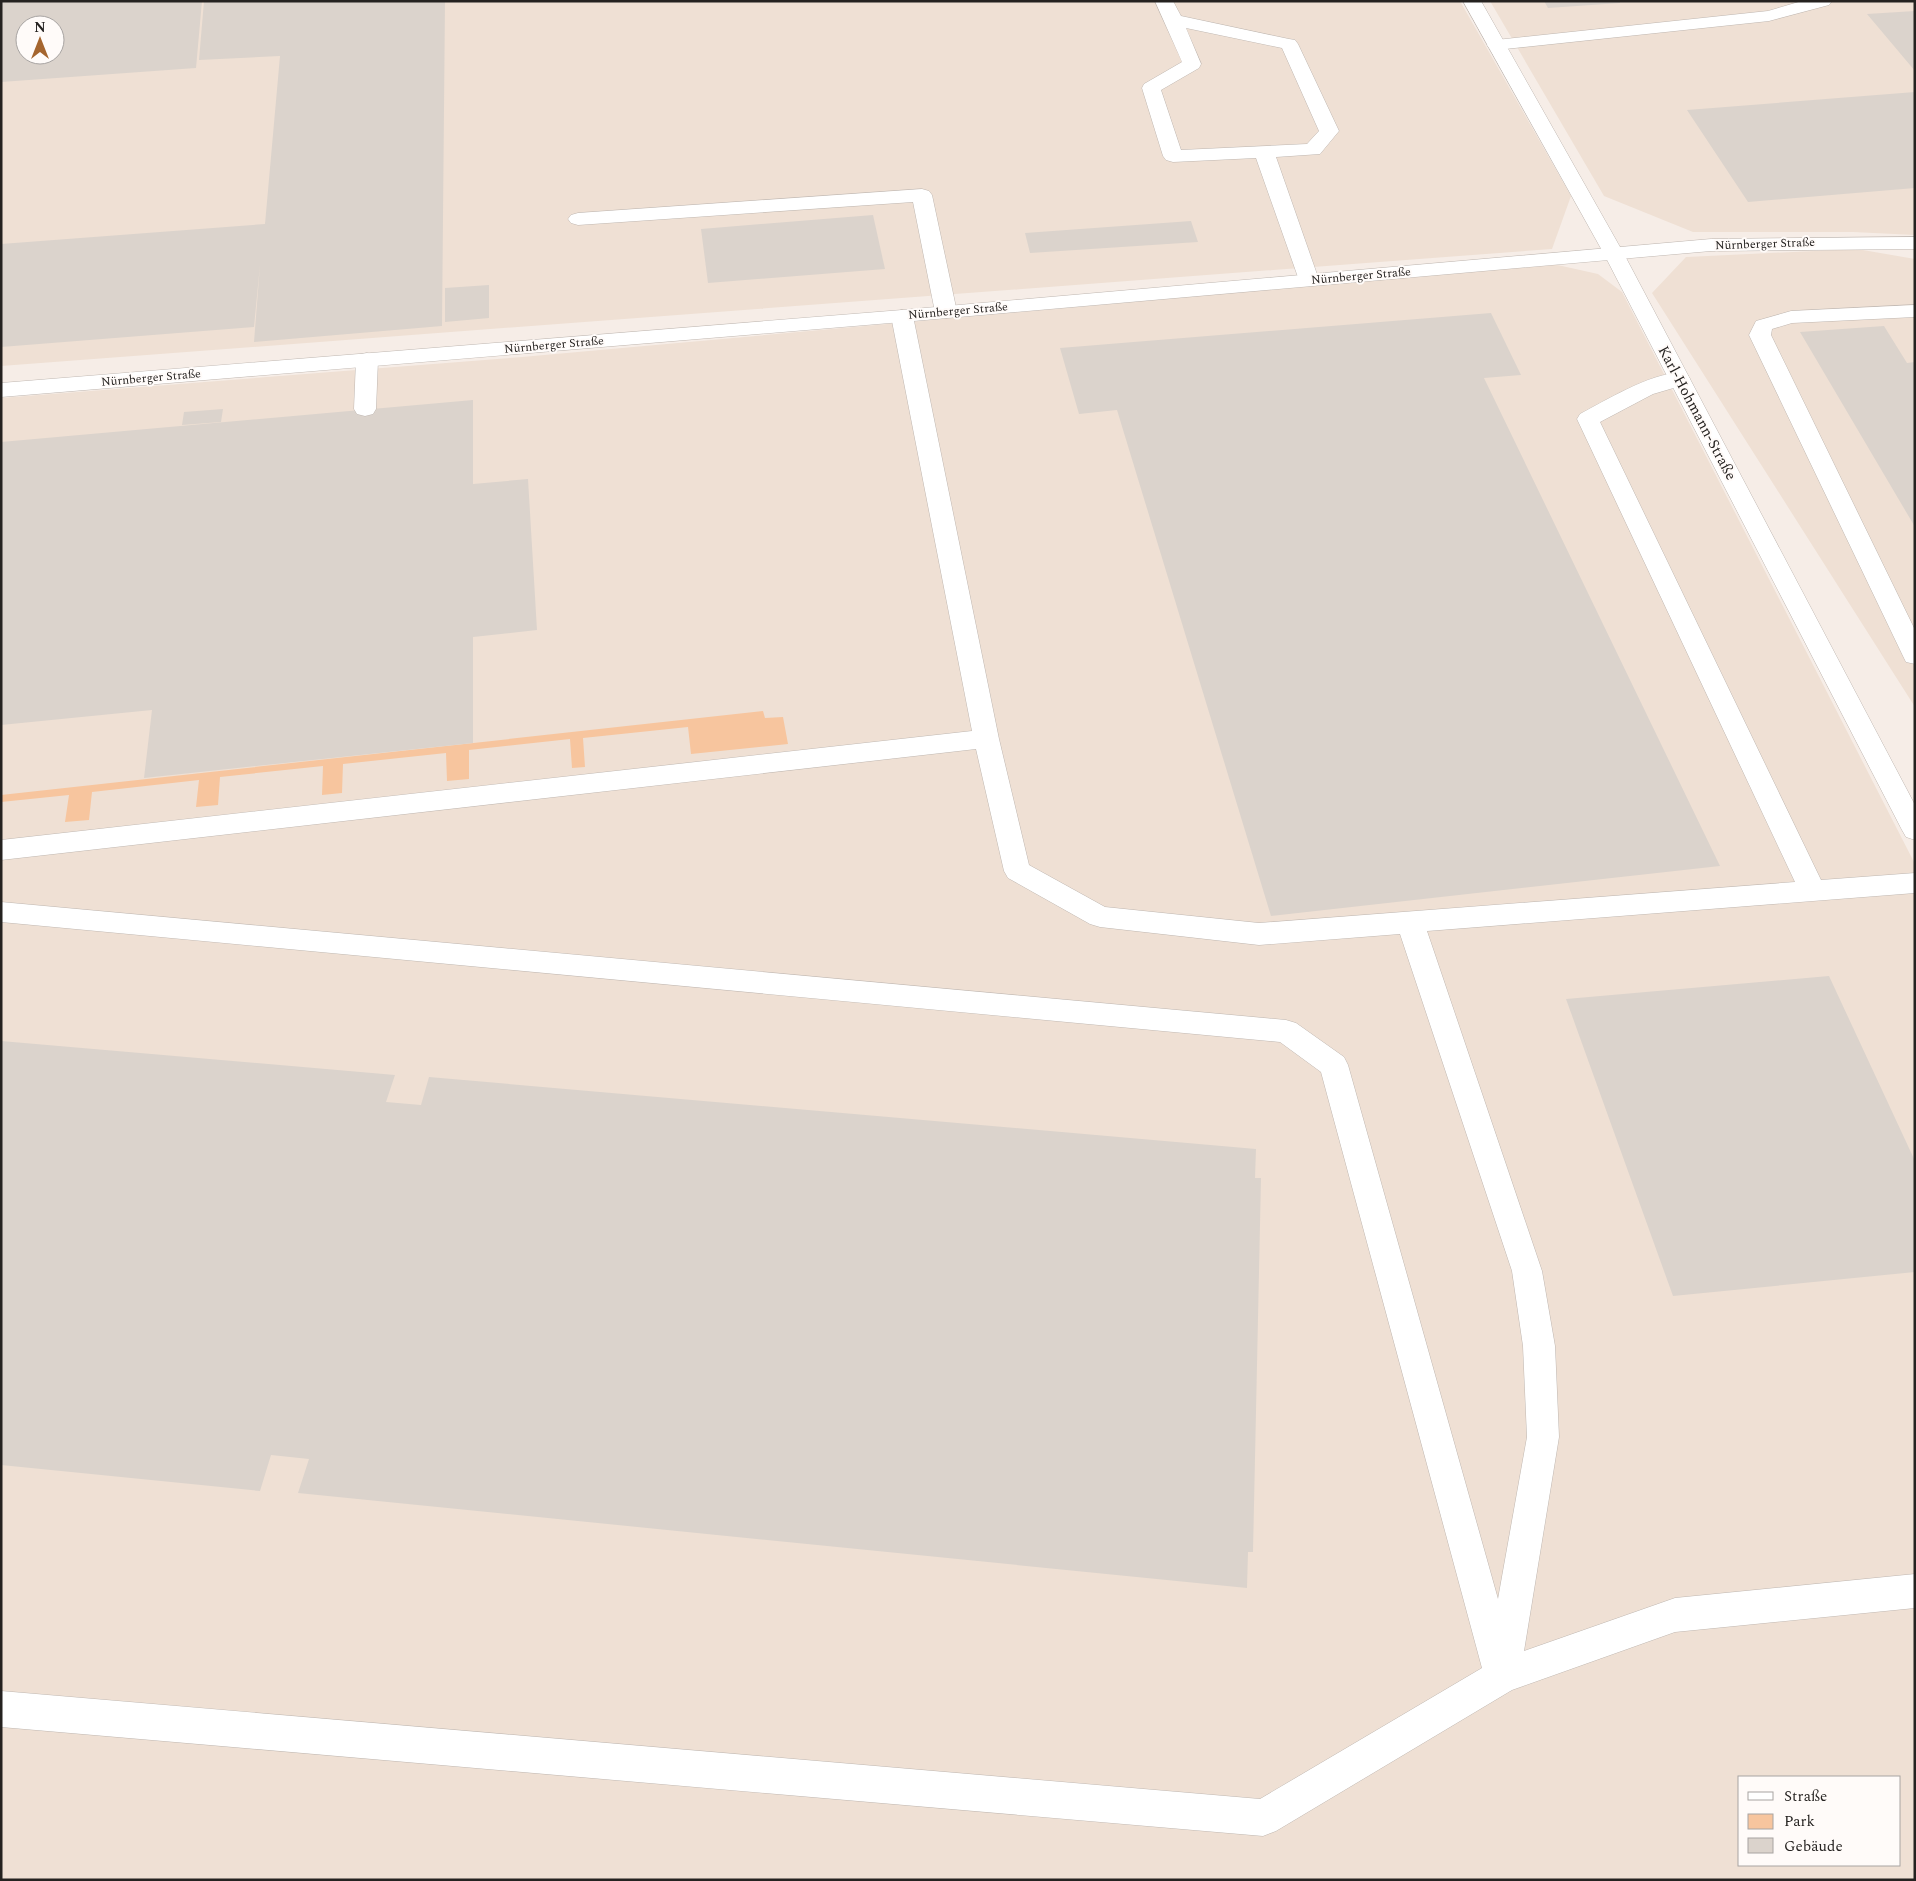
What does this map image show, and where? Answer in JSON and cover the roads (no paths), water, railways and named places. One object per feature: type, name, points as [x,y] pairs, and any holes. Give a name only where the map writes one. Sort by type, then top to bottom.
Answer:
[{"type":"street","points":[[1164,1],[1192,64],[1151,88],[1173,156],[1313,150],[1329,131],[1289,44],[1174,20]]},
{"type":"street","name":"Karl-Hohmann-Straße","points":[[1472,1],[1614,254],[1915,830]]},
{"type":"street","points":[[1496,45],[1770,16],[1823,1]]},
{"type":"street","points":[[1264,152],[1310,280]]},
{"type":"street","points":[[578,219],[922,195],[946,312]]},
{"type":"street","name":"Nürnberger Straße","points":[[1,390],[902,316],[1753,243],[1915,243]]},
{"type":"street","points":[[1915,311],[1791,317],[1763,325],[1760,335],[1915,656]]},
{"type":"street","points":[[902,316],[986,739],[1017,871],[1100,917],[1259,934],[1915,883]]},
{"type":"street","points":[[365,409],[367,360]]},
{"type":"street","points":[[1679,379],[1645,389],[1588,419],[1813,891]]},
{"type":"street","points":[[1,850],[986,739]]},
{"type":"street","points":[[1,912],[1286,1031],[1334,1065],[1502,1676]]},
{"type":"street","points":[[1410,922],[1526,1271],[1539,1346],[1543,1437],[1502,1676]]},
{"type":"street","points":[[1,1709],[1264,1818],[1502,1676],[1675,1614],[1915,1591]]}]
